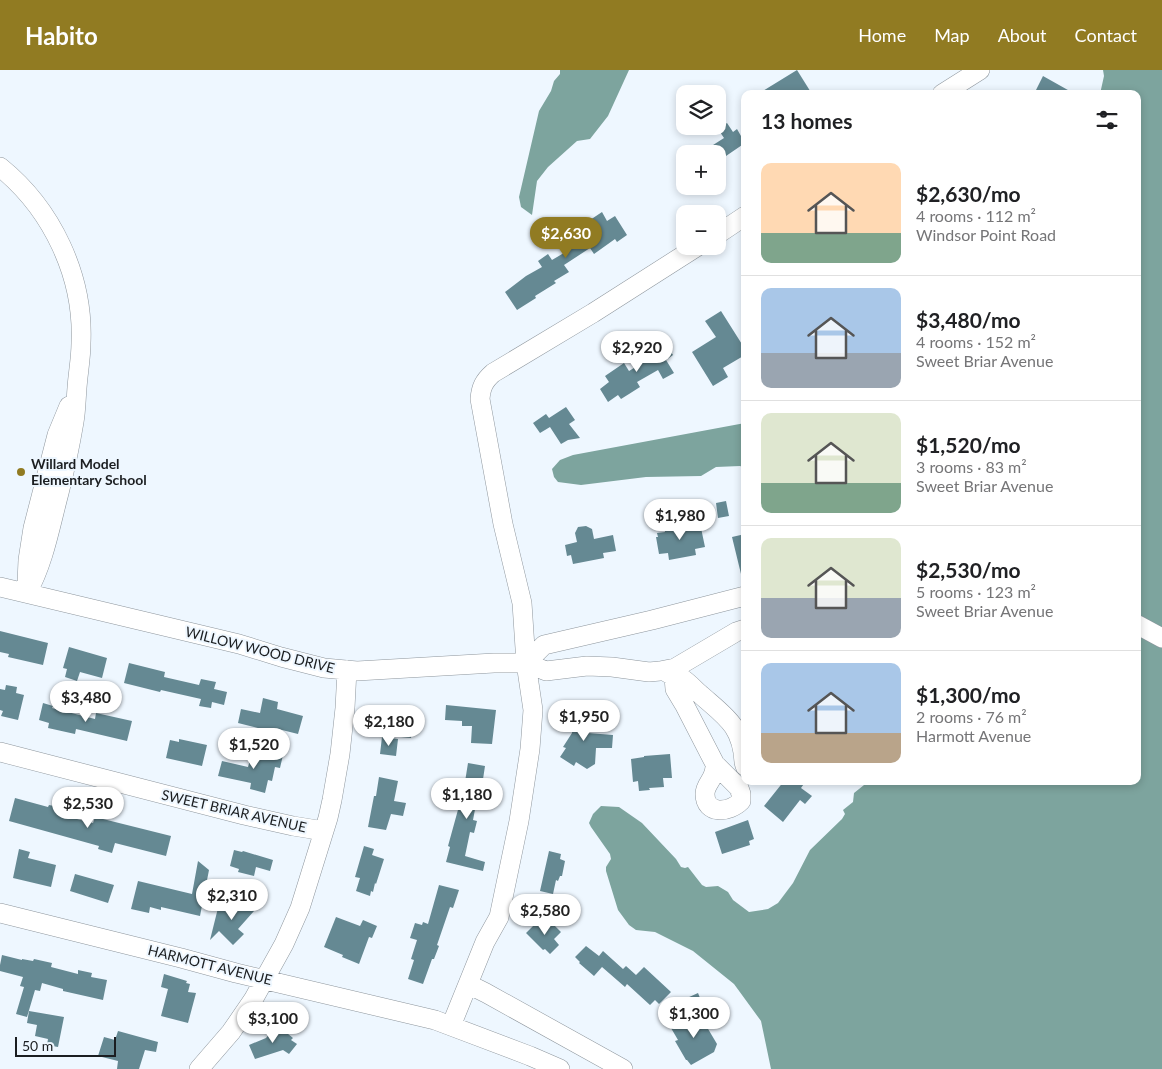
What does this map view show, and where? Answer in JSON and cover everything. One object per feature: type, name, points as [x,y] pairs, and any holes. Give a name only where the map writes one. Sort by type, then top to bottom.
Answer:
[{"type":"street","points":[[948,90],[980,70]]},
{"type":"street","points":[[0,167],[28,193],[55,234],[67,258],[75,284],[80,313],[81,342],[77,387],[57,435],[33,528],[28,560],[27,593]]},
{"type":"street","points":[[726,229],[741,219]]},
{"type":"street","points":[[451,1026],[485,942],[499,917],[519,820],[530,749],[533,710],[526,663],[522,603],[500,505],[480,399],[481,390],[485,381],[493,373],[593,313],[684,255]]},
{"type":"street","name":"WILLOW WOOD DRIVE","points":[[0,587],[239,644],[324,668],[357,671],[494,662],[526,663],[546,671],[586,666],[669,674],[675,668],[741,630]]},
{"type":"street","points":[[526,663],[544,645],[741,597]]},
{"type":"street","points":[[1141,627],[1162,638]]},
{"type":"street","points":[[199,1069],[231,1032],[253,1000],[284,944],[300,908],[332,800],[340,754],[347,670]]},
{"type":"street","points":[[669,674],[683,679],[723,714],[741,738]]},
{"type":"street","points":[[669,674],[674,688],[714,764]]},
{"type":"street","name":"SWEET BRIAR AVENUE","points":[[0,752],[244,815],[324,831]]},
{"type":"street","name":"HARMOTT AVENUE","points":[[0,913],[265,980],[435,1020],[560,1069]]},
{"type":"street","points":[[468,984],[623,1069]]},
{"type":"shaded area","points":[[560,70],[629,70],[608,116],[590,139],[577,141],[548,167],[537,181],[532,215],[521,207],[519,197],[539,111],[551,91],[554,81],[560,74]]},
{"type":"shaded area","points":[[1103,70],[1162,70],[1162,1069],[771,1069],[761,1021],[734,984],[693,951],[655,932],[636,930],[629,925],[618,910],[606,871],[606,867],[611,859],[610,854],[589,823],[593,814],[601,806],[619,807],[642,823],[676,859],[681,867],[688,867],[702,885],[706,887],[718,886],[728,892],[733,900],[749,912],[768,909],[778,903],[793,883],[810,850],[842,819],[845,814],[843,810],[853,802],[854,793],[864,785],[1141,785],[1141,90],[1101,90],[1104,76]]},
{"type":"shaded area","points":[[741,424],[741,466],[716,467],[701,476],[646,477],[581,485],[558,482],[554,477],[552,469],[560,460],[573,455]]},
{"type":"building","points":[[797,70],[810,90],[764,90]]},
{"type":"building","points":[[1043,76],[1068,90],[1036,90]]},
{"type":"building","points":[[727,123],[733,132],[737,129],[741,136],[741,146],[726,156],[726,145],[713,145],[724,138],[722,135],[726,135]]},
{"type":"building","points":[[602,212],[607,221],[615,216],[627,235],[617,242],[615,239],[594,254],[590,248],[564,265],[569,272],[554,281],[556,283],[517,310],[505,292],[526,276],[542,267],[538,261],[548,254],[552,260],[574,247],[568,237]]},
{"type":"building","points":[[721,311],[741,343],[741,357],[723,368],[728,377],[713,386],[692,352],[716,337],[705,321]]},
{"type":"building","points":[[665,342],[673,355],[666,360],[674,373],[663,379],[658,370],[637,382],[640,387],[621,399],[618,395],[608,402],[600,389],[609,382],[605,376],[624,363],[629,371],[647,360],[644,355]]},
{"type":"building","points":[[566,407],[575,420],[569,424],[580,438],[568,440],[561,444],[550,427],[540,433],[533,423],[546,414],[549,418]]},
{"type":"building","points":[[726,501],[729,516],[718,518],[716,503]]},
{"type":"building","points":[[690,522],[691,530],[701,528],[705,547],[695,549],[696,555],[669,560],[668,553],[659,554],[657,533],[665,532],[664,527]]},
{"type":"building","points":[[586,526],[592,529],[594,539],[613,535],[616,551],[603,553],[604,558],[573,564],[571,555],[567,556],[565,545],[577,542],[575,533],[578,527]]},
{"type":"building","points":[[741,535],[741,574],[732,537]]},
{"type":"building","points":[[0,631],[48,643],[43,665],[8,657],[9,654],[0,652]]},
{"type":"building","points":[[69,647],[107,658],[102,678],[80,672],[77,681],[65,677],[67,669],[63,668]]},
{"type":"building","points":[[129,663],[165,672],[164,677],[199,685],[201,679],[216,682],[214,689],[227,692],[224,705],[212,702],[211,708],[199,706],[201,699],[124,683]]},
{"type":"building","points":[[6,685],[17,687],[16,693],[24,695],[18,720],[1,716],[3,711],[0,710],[0,689],[5,690]]},
{"type":"building","points":[[263,698],[278,702],[277,709],[303,716],[298,734],[278,729],[277,733],[238,723],[241,709],[260,713]]},
{"type":"building","points":[[43,703],[53,706],[52,708],[95,719],[96,713],[132,721],[127,741],[76,729],[75,734],[48,728],[49,723],[39,720]]},
{"type":"building","points":[[446,705],[496,710],[492,744],[471,743],[472,726],[462,726],[462,721],[445,720]]},
{"type":"building","points":[[395,707],[415,709],[411,738],[391,736]]},
{"type":"building","points":[[574,710],[590,712],[588,733],[613,735],[612,748],[596,748],[595,764],[587,769],[576,762],[574,766],[560,757],[566,748],[563,747],[572,733]]},
{"type":"building","points":[[382,737],[398,739],[396,756],[380,754]]},
{"type":"building","points":[[179,739],[207,745],[202,766],[166,758],[170,740],[179,742]]},
{"type":"building","points":[[257,749],[283,755],[280,768],[275,767],[272,781],[268,780],[265,793],[250,789],[251,783],[218,776],[222,761],[248,767],[250,760],[254,761]]},
{"type":"building","points":[[670,754],[672,778],[663,778],[664,787],[639,791],[638,781],[633,782],[631,759]]},
{"type":"building","points":[[468,763],[485,766],[480,799],[477,799],[473,820],[477,821],[474,833],[470,832],[465,856],[485,862],[483,871],[446,862],[450,847],[448,846],[464,788]]},
{"type":"building","points":[[379,777],[398,781],[394,801],[406,803],[403,816],[391,814],[386,830],[368,827]]},
{"type":"building","points":[[781,785],[803,785],[801,788],[812,796],[805,804],[800,800],[783,822],[764,806]]},
{"type":"building","points":[[15,798],[48,807],[49,805],[59,807],[57,814],[93,823],[95,817],[171,836],[166,856],[115,843],[112,853],[98,849],[99,846],[9,821]]},
{"type":"building","points":[[748,820],[754,839],[749,841],[750,845],[722,854],[715,832]]},
{"type":"building","points":[[364,846],[374,849],[372,855],[384,859],[370,896],[356,891],[360,878],[355,877]]},
{"type":"building","points":[[19,849],[30,852],[28,858],[56,865],[51,887],[13,878]]},
{"type":"building","points":[[234,850],[273,860],[270,871],[256,867],[254,876],[238,872],[239,869],[230,866]]},
{"type":"building","points":[[549,851],[561,854],[560,859],[565,861],[562,876],[560,876],[558,881],[556,880],[553,894],[540,891]]},
{"type":"building","points":[[198,861],[209,870],[200,916],[161,907],[161,910],[150,907],[149,913],[131,909],[138,881],[192,894]]},
{"type":"building","points":[[75,874],[114,885],[108,903],[70,891]]},
{"type":"building","points":[[439,885],[459,890],[453,908],[450,907],[437,945],[439,946],[423,984],[408,979],[414,960],[411,959],[417,940],[410,938],[415,923],[422,925],[423,922],[428,924]]},
{"type":"building","points":[[240,898],[254,911],[238,929],[244,934],[233,945],[219,931],[210,940],[219,904],[227,911]]},
{"type":"building","points":[[336,917],[360,926],[363,920],[377,926],[372,938],[369,937],[359,964],[324,947]]},
{"type":"building","points":[[538,921],[544,927],[550,921],[561,932],[554,939],[559,945],[550,954],[545,949],[543,950],[526,933]]},
{"type":"building","points":[[586,946],[599,956],[603,951],[623,969],[626,966],[636,975],[644,967],[671,992],[659,1004],[655,1000],[650,1005],[627,984],[625,987],[602,967],[594,976],[575,957]]},
{"type":"building","points":[[2,955],[22,960],[33,961],[34,959],[52,963],[51,967],[78,974],[78,970],[92,973],[91,977],[107,980],[103,1000],[63,991],[63,989],[42,983],[40,991],[35,990],[27,1017],[16,1014],[24,987],[20,986],[23,977],[0,971]]},
{"type":"building","points":[[164,974],[187,981],[186,983],[190,984],[188,992],[196,993],[188,1023],[161,1016],[168,989],[161,987]]},
{"type":"building","points":[[698,993],[702,1003],[692,1008],[687,998]]},
{"type":"building","points":[[29,1011],[64,1017],[58,1047],[47,1045],[48,1039],[35,1036],[37,1025],[27,1023]]},
{"type":"building","points":[[698,1012],[717,1044],[714,1052],[691,1065],[675,1041],[678,1040],[671,1028]]},
{"type":"building","points":[[277,1025],[293,1038],[291,1040],[297,1044],[289,1054],[283,1050],[255,1059],[249,1045],[266,1038]]},
{"type":"building","points":[[118,1031],[158,1042],[156,1052],[145,1050],[139,1069],[117,1069],[118,1061],[98,1056],[104,1037],[115,1040]]},
{"type":"place","name":"Willard Model Elementary School","points":[[21,472]]}]
